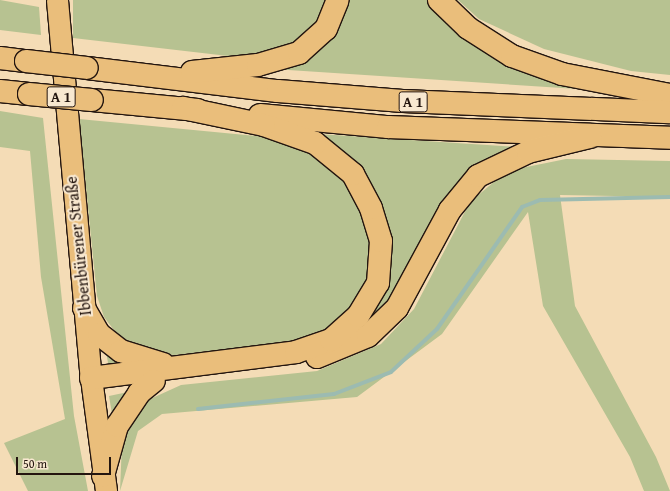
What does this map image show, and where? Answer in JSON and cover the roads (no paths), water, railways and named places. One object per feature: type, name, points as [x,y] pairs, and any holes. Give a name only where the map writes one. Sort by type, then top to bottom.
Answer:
[{"type":"highway","points":[[157,76],[258,65],[299,53],[326,29],[338,0]]},
{"type":"highway","points":[[439,0],[468,28],[512,56],[562,74],[670,95]]},
{"type":"highway","name":"A 1","points":[[0,58],[157,76],[403,101],[670,112]]},
{"type":"highway","name":"A 1","points":[[0,91],[388,127],[590,137],[670,138]]},
{"type":"highway","points":[[92,385],[172,366],[296,352],[330,340],[358,316],[378,283],[381,241],[371,208],[353,174],[315,143],[264,126],[183,108]]},
{"type":"highway","points":[[92,385],[154,381],[180,374],[315,358],[368,336],[397,308],[450,210],[478,176],[528,152],[590,137]]},
{"type":"highway","points":[[84,308],[99,334],[121,350],[144,360],[172,366]]},
{"type":"highway","points":[[105,483],[120,421],[139,393],[154,381]]},
{"type":"main road","name":"Ibbenbürener Straße","points":[[57,0],[84,308],[92,385],[105,483]]},
{"type":"waterway","points":[[198,409],[334,394],[391,372],[437,329],[522,207],[540,200],[670,197]]}]
